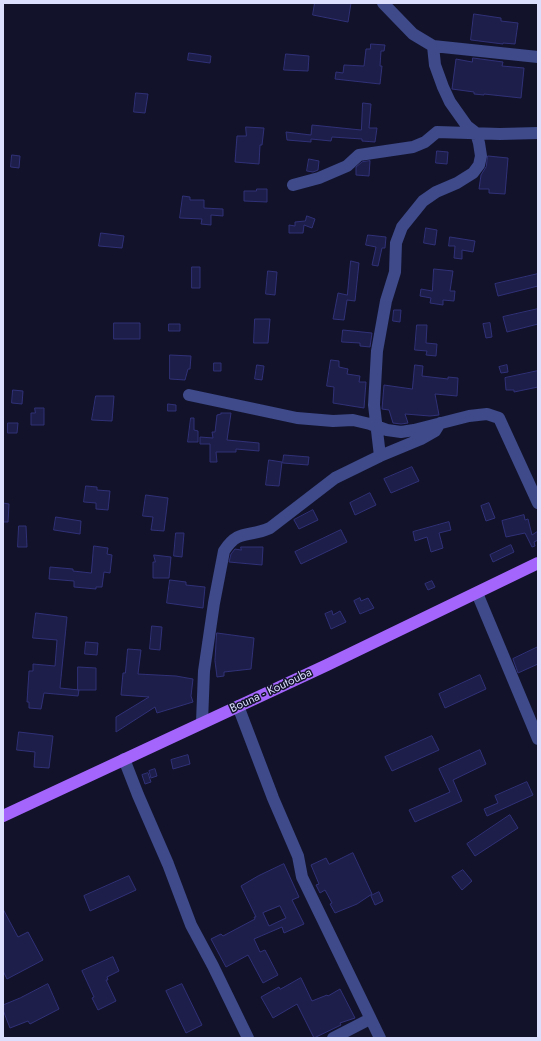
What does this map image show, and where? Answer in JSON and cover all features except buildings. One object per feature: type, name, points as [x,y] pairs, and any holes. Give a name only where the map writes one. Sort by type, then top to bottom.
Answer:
[{"type":"main road","name":"Bouna - Koutouba","points":[[3,816],[538,563]]},
{"type":"street","points":[[383,3],[413,34],[433,46],[538,57]]},
{"type":"street","points":[[380,456],[374,405],[377,351],[386,301],[395,272],[396,243],[402,227],[423,201],[436,192],[473,173],[479,165],[481,156],[480,143],[476,133],[467,126],[450,102],[443,87],[435,65],[433,46]]},
{"type":"street","points":[[293,185],[319,178],[347,166],[359,155],[412,147],[425,142],[432,134],[437,132],[500,134],[538,133]]},
{"type":"street","points":[[189,395],[297,418],[333,421],[353,420],[387,430],[401,432],[469,416],[487,414],[499,418],[538,503]]},
{"type":"street","points":[[202,722],[204,671],[214,604],[224,552],[228,544],[240,534],[261,533],[270,528],[335,478],[426,436],[435,431],[440,423]]},
{"type":"street","points":[[477,593],[538,739]]},
{"type":"street","points":[[238,706],[273,798],[298,856],[302,877],[380,1038]]},
{"type":"street","points":[[124,759],[133,784],[168,864],[191,925],[248,1038]]},
{"type":"street","points":[[333,1038],[370,1020]]}]
